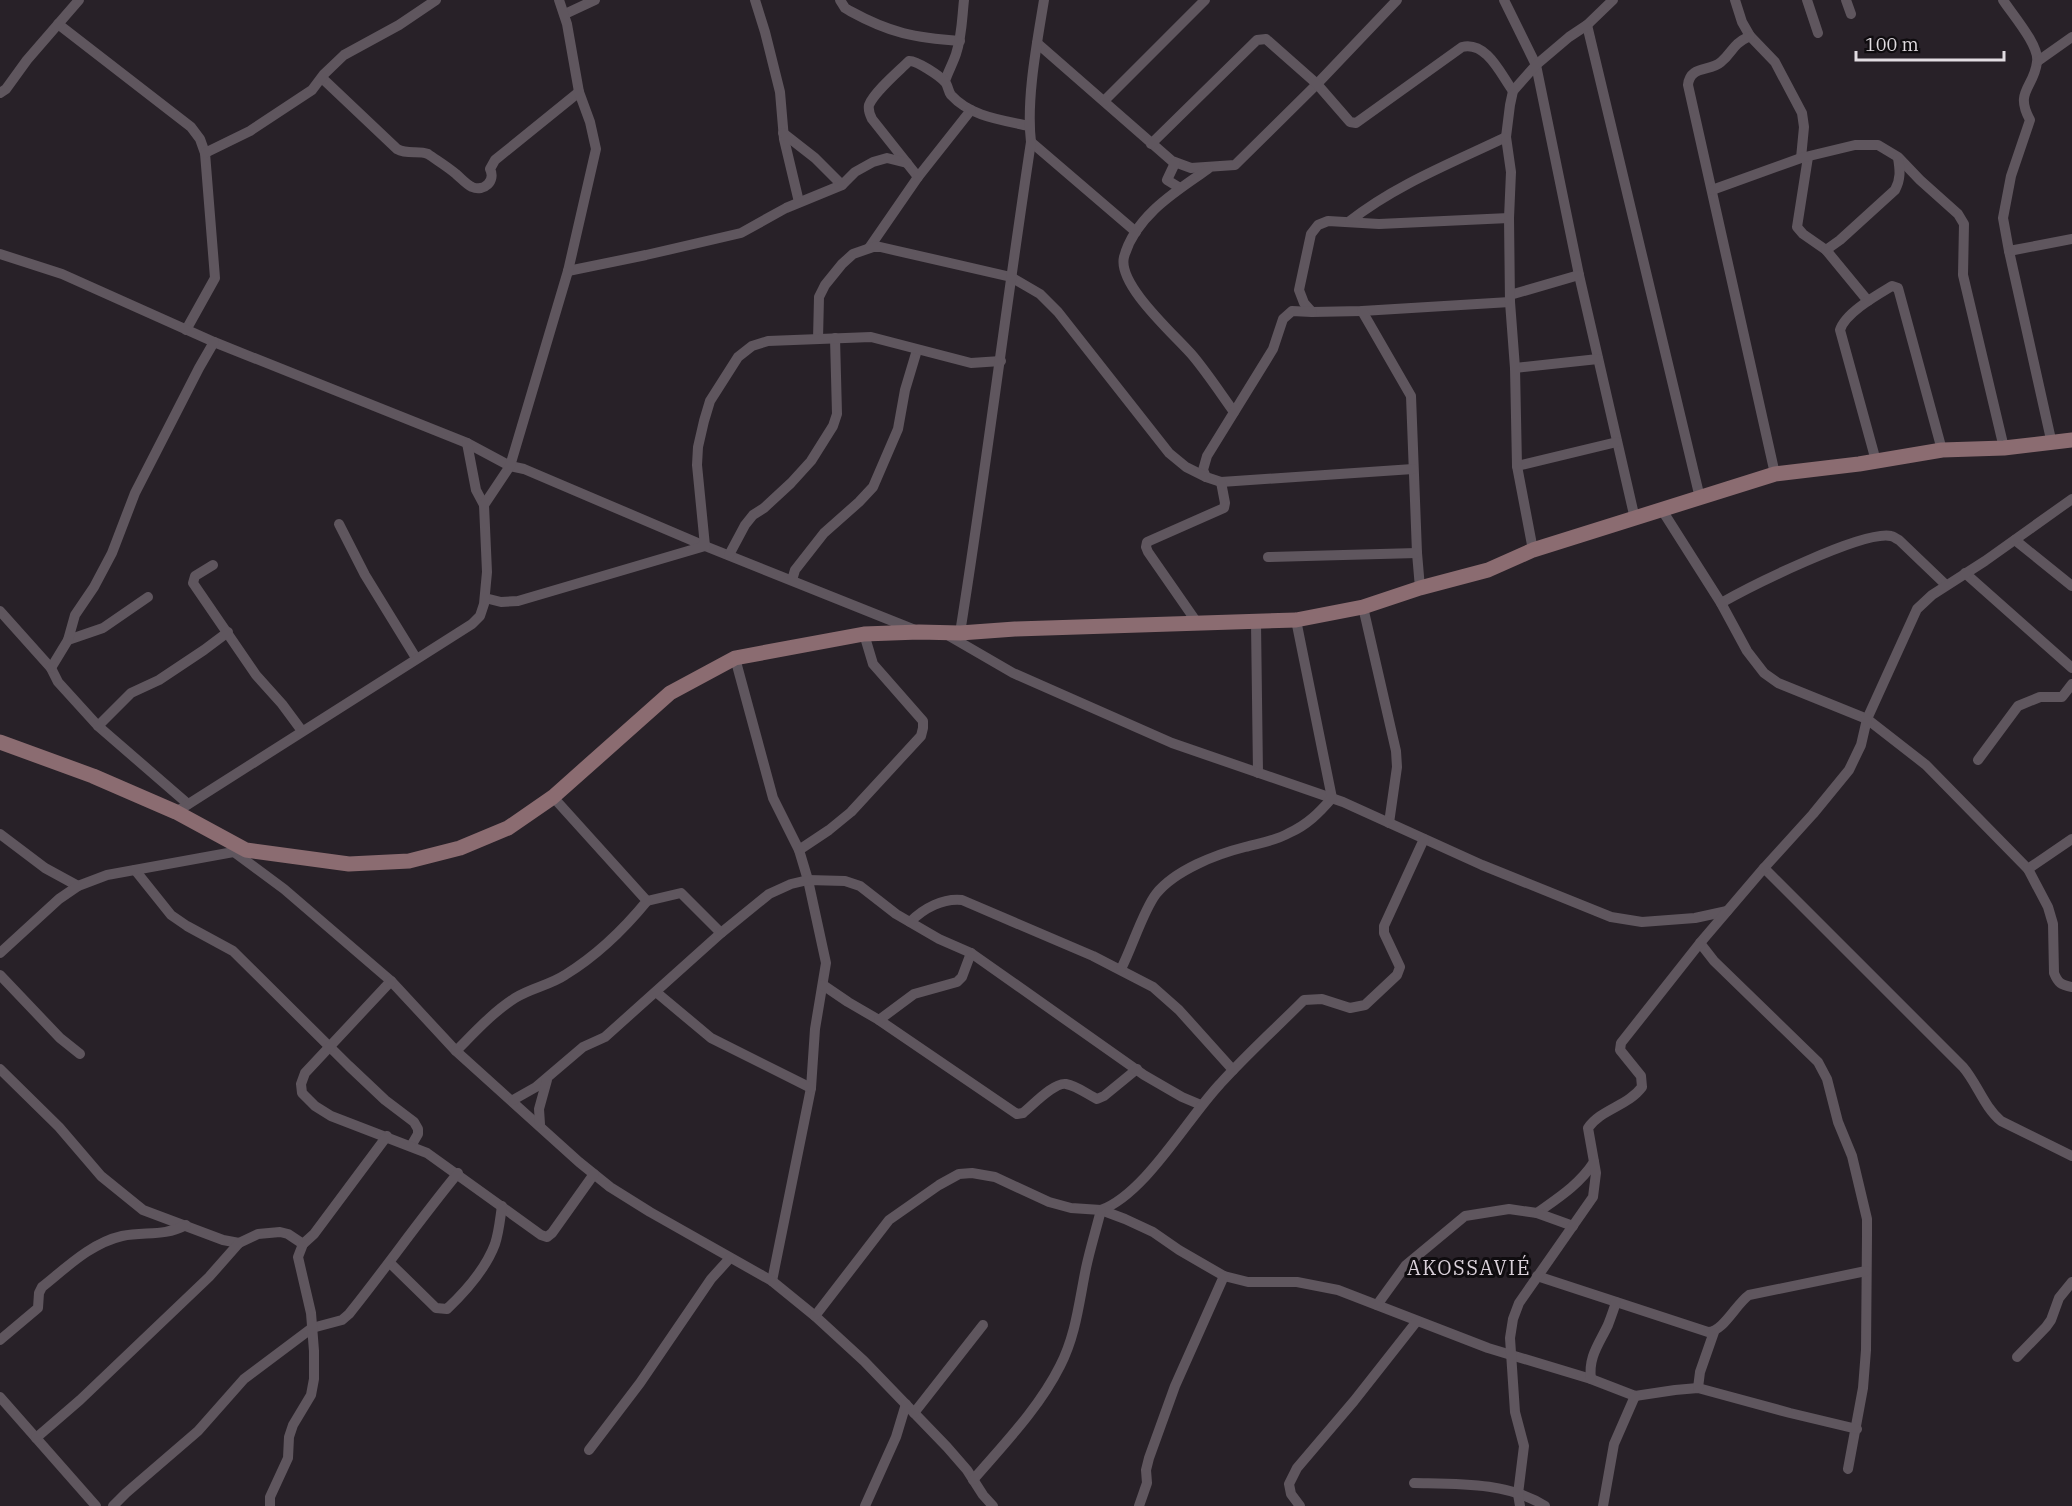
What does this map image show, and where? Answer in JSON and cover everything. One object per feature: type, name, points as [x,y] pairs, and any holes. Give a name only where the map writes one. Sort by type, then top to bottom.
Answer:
[{"type":"street","points":[[0,93],[6,89],[79,0]]},
{"type":"street","points":[[205,153],[250,130],[312,90],[344,55],[399,25],[436,0]]},
{"type":"street","points":[[484,505],[510,466],[568,271],[596,149],[592,128],[579,92],[565,14],[559,0]]},
{"type":"street","points":[[565,14],[595,0]]},
{"type":"street","points":[[755,0],[780,92],[783,133],[799,202]]},
{"type":"street","points":[[840,0],[850,11],[893,31],[926,39],[960,41]]},
{"type":"street","points":[[945,81],[960,41],[964,0]]},
{"type":"street","points":[[960,633],[1031,142],[1029,126],[1037,43],[1044,0]]},
{"type":"street","points":[[1104,101],[1205,0]]},
{"type":"street","points":[[1037,43],[1174,163],[1191,168],[1236,165],[1397,0]]},
{"type":"street","points":[[1504,0],[1536,65],[1579,275],[1635,519]]},
{"type":"street","points":[[1533,550],[1517,466],[1515,368],[1510,298],[1511,172],[1506,137],[1513,91],[1536,65],[1587,25],[1613,0]]},
{"type":"street","points":[[1735,0],[1742,22],[1750,36],[1775,62],[1802,113],[1805,158],[1797,227],[1826,250],[1868,301]]},
{"type":"street","points":[[1807,0],[1818,33]]},
{"type":"street","points":[[1846,0],[1851,14]]},
{"type":"street","points":[[2003,0],[2034,46],[2038,61]]},
{"type":"street","points":[[58,24],[190,127],[200,139],[205,153],[215,278],[186,330]]},
{"type":"street","points":[[1587,25],[1701,498]]},
{"type":"street","points":[[1750,36],[1732,47],[1720,63],[1697,70],[1689,78],[1688,85],[1775,474]]},
{"type":"street","points":[[2052,444],[2009,251],[2004,218],[2011,176],[2030,120],[2024,109],[2023,97],[2038,61],[2072,37]]},
{"type":"street","points":[[1151,144],[1257,40],[1266,39],[1317,84],[1350,122],[1356,123],[1462,47],[1470,45],[1485,51],[1513,91]]},
{"type":"street","points":[[918,177],[869,113],[869,105],[909,61],[914,60],[945,81],[950,94],[971,110],[989,118],[1029,126]]},
{"type":"street","points":[[322,78],[397,149],[404,153],[428,154],[471,187],[482,188],[488,185],[491,179],[490,169],[495,160],[579,92]]},
{"type":"street","points":[[869,248],[918,177],[971,110]]},
{"type":"street","points":[[783,133],[815,158],[842,185]]},
{"type":"street","points":[[1350,221],[1369,206],[1395,192],[1506,137]]},
{"type":"street","points":[[1031,142],[1136,232]]},
{"type":"street","points":[[1712,190],[1805,158],[1855,145],[1878,145],[1898,157],[1958,214],[1964,224],[1963,275],[2004,448]]},
{"type":"street","points":[[1826,250],[1895,190],[1899,182],[1898,157]]},
{"type":"street","points":[[568,271],[741,233],[799,202],[842,185],[855,172],[880,159],[887,158],[907,163]]},
{"type":"street","points":[[1174,163],[1167,180],[1180,188]]},
{"type":"street","points":[[1209,168],[1168,195],[1148,215],[1136,232],[1124,258],[1127,277],[1143,303],[1193,356],[1234,412]]},
{"type":"street","points":[[1312,312],[1304,303],[1299,290],[1311,234],[1318,225],[1328,221],[1379,224],[1509,218]]},
{"type":"street","points":[[2009,251],[2072,239]]},
{"type":"street","points":[[818,339],[819,297],[825,285],[854,254],[876,246],[1011,277],[1040,294],[1058,312],[1169,453],[1186,467],[1206,477],[1221,482],[1413,469]]},
{"type":"street","points":[[0,254],[62,274],[214,342],[467,443],[510,466],[919,632]]},
{"type":"street","points":[[1206,477],[1203,470],[1207,456],[1273,349],[1283,319],[1292,311],[1362,311],[1510,298],[1579,275]]},
{"type":"street","points":[[1876,461],[1840,330],[1844,322],[1868,301],[1892,286],[1898,288],[1942,450]]},
{"type":"street","points":[[1362,311],[1412,396],[1413,469],[1420,588]]},
{"type":"street","points":[[705,546],[697,465],[698,447],[710,401],[738,357],[752,346],[768,341],[871,337],[886,339],[917,350],[971,363],[1001,361]]},
{"type":"street","points":[[729,555],[753,515],[764,508],[804,469],[833,426],[837,414],[835,338]]},
{"type":"street","points":[[51,668],[68,640],[75,615],[108,561],[135,493],[214,342]]},
{"type":"street","points":[[792,580],[795,570],[824,532],[873,487],[898,429],[905,390],[917,350]]},
{"type":"street","points":[[1515,368],[1598,359]]},
{"type":"street","points":[[0,953],[59,899],[78,886],[107,875],[240,851],[349,864],[409,861],[460,848],[508,828],[553,797],[670,693],[735,657],[864,634],[960,633],[1015,629],[1296,620],[1363,608],[1420,588],[1488,570],[1533,550],[1775,474],[1942,450],[2004,448],[2072,440]]},
{"type":"street","points":[[1517,466],[1617,442]]},
{"type":"street","points":[[182,808],[472,624],[480,616],[485,598],[487,572],[484,505],[476,490],[467,443]]},
{"type":"street","points":[[1198,624],[1146,547],[1148,542],[1224,508],[1221,482]]},
{"type":"street","points":[[1520,1506],[1518,1494],[1524,1446],[1515,1412],[1510,1355],[1513,1318],[1519,1303],[1593,1197],[1596,1173],[1588,1128],[1594,1119],[1636,1095],[1642,1086],[1641,1076],[1620,1050],[1621,1043],[1700,943],[1849,770],[1861,746],[1867,719],[1917,609],[1946,585],[1985,561],[2072,499]]},
{"type":"street","points":[[1662,510],[1721,603],[1747,651],[1764,674],[1778,683],[1867,719],[1926,765],[2028,869],[2048,906],[2053,924],[2054,973],[2062,986],[2072,987]]},
{"type":"street","points":[[339,524],[365,575],[416,658]]},
{"type":"street","points":[[1721,603],[1751,586],[1841,547],[1879,536],[1892,536],[1899,540],[1946,585]]},
{"type":"street","points":[[2015,540],[2072,585]]},
{"type":"street","points":[[485,598],[501,602],[518,601],[705,546]]},
{"type":"street","points":[[1268,557],[1417,553]]},
{"type":"street","points":[[213,565],[195,576],[193,583],[256,675],[302,731]]},
{"type":"street","points":[[1965,573],[2072,668]]},
{"type":"street","points":[[68,640],[103,628],[148,597]]},
{"type":"street","points":[[1363,608],[1396,751],[1397,767],[1389,823]]},
{"type":"street","points":[[0,612],[51,668],[58,682],[98,726],[182,808],[240,851],[391,981],[456,1051],[610,1187],[772,1281],[815,1316],[864,1361],[948,1447],[983,1496],[993,1506]]},
{"type":"street","points":[[1296,620],[1332,798]]},
{"type":"street","points":[[1256,622],[1258,773]]},
{"type":"street","points":[[98,726],[131,693],[159,680],[228,632]]},
{"type":"street","points":[[944,633],[1013,673],[1172,743],[1332,798],[1482,866],[1611,917],[1642,922],[1695,918],[1727,911]]},
{"type":"street","points":[[800,850],[851,812],[921,736],[924,728],[923,721],[873,664],[864,634]]},
{"type":"street","points":[[735,657],[773,798],[800,850],[826,963],[815,1029],[811,1088],[772,1281]]},
{"type":"street","points":[[1978,760],[2018,706],[2040,697],[2062,697],[2072,684]]},
{"type":"street","points":[[0,742],[182,808]]},
{"type":"street","points":[[553,797],[647,900]]},
{"type":"street","points":[[1121,969],[1156,894],[1173,878],[1195,865],[1290,833],[1314,818],[1332,798]]},
{"type":"street","points":[[0,834],[45,868],[78,886]]},
{"type":"street","points":[[1101,1210],[1110,1207],[1130,1193],[1233,1070],[1305,1000],[1322,999],[1350,1008],[1365,1005],[1397,975],[1400,967],[1384,933],[1384,926],[1424,839]]},
{"type":"street","points":[[2028,869],[2072,839]]},
{"type":"street","points":[[1764,868],[1963,1067],[1978,1087],[1994,1116],[2072,1156]]},
{"type":"street","points":[[135,870],[171,915],[233,951],[385,1100],[414,1122],[418,1134],[411,1146]]},
{"type":"street","points":[[513,1100],[526,1094],[583,1047],[605,1037],[721,933],[769,894],[791,884],[808,880],[845,881],[860,886],[896,914],[939,939],[971,953],[1137,1069],[1201,1106]]},
{"type":"street","points":[[456,1051],[486,1021],[514,999],[563,976],[581,964],[612,939],[647,900],[681,892],[721,933]]},
{"type":"street","points":[[910,922],[933,905],[947,900],[962,900],[1121,969],[1153,987],[1179,1010],[1233,1070]]},
{"type":"street","points":[[1700,943],[1714,961],[1781,1024],[1823,1068],[1838,1122],[1852,1156],[1867,1219],[1866,1350],[1857,1429],[1848,1469]]},
{"type":"street","points":[[879,1020],[914,994],[957,982],[962,976],[971,953]]},
{"type":"street","points":[[0,975],[60,1038],[80,1054]]},
{"type":"street","points":[[391,981],[305,1073],[301,1084],[302,1093],[315,1106],[331,1116],[427,1152],[547,1237],[594,1174]]},
{"type":"street","points":[[823,985],[879,1020],[1017,1114],[1023,1113],[1056,1085],[1065,1083],[1097,1099],[1137,1069]]},
{"type":"street","points":[[656,992],[711,1038],[811,1088]]},
{"type":"street","points":[[0,1069],[59,1127],[101,1176],[142,1210],[223,1240],[239,1243]]},
{"type":"street","points":[[540,1124],[539,1108],[548,1077]]},
{"type":"street","points":[[270,1506],[270,1497],[288,1458],[289,1437],[293,1425],[311,1395],[314,1360],[312,1328],[298,1257],[303,1244],[314,1234],[387,1136]]},
{"type":"street","points":[[1537,1213],[1575,1186],[1594,1162]]},
{"type":"street","points":[[113,1506],[198,1431],[244,1379],[312,1328],[342,1320],[390,1263],[423,1216],[458,1173]]},
{"type":"street","points":[[815,1316],[889,1220],[958,1174],[972,1173],[995,1177],[1049,1202],[1071,1208],[1101,1210],[1153,1232],[1224,1276],[1248,1282],[1297,1282],[1338,1290],[1510,1355],[1591,1379],[1635,1396],[1698,1388],[1857,1429]]},
{"type":"street","points":[[390,1263],[436,1308],[447,1309],[489,1256],[498,1230],[502,1206]]},
{"type":"street","points":[[1377,1305],[1406,1265],[1462,1218],[1509,1209],[1537,1213],[1572,1226]]},
{"type":"street","points":[[973,1480],[1035,1406],[1061,1365],[1071,1341],[1080,1307],[1086,1267],[1101,1210]]},
{"type":"street","points":[[0,1340],[38,1308],[39,1293],[42,1287],[97,1246],[121,1236],[165,1233],[186,1225]]},
{"type":"street","points":[[36,1438],[80,1400],[201,1285],[239,1243],[258,1234],[280,1232],[288,1234],[303,1244]]},
{"type":"street","points":[[589,1450],[640,1383],[711,1279],[730,1258]]},
{"type":"street","points":[[1698,1388],[1700,1372],[1714,1332],[1721,1327],[1741,1300],[1749,1295],[1866,1271]]},
{"type":"street","points":[[1139,1506],[1147,1484],[1146,1470],[1149,1458],[1175,1386],[1224,1276]]},
{"type":"street","points":[[1537,1276],[1708,1332],[1714,1332]]},
{"type":"street","points":[[2017,1357],[2046,1327],[2059,1298],[2072,1282]]},
{"type":"street","points":[[1591,1379],[1593,1352],[1608,1325],[1616,1302]]},
{"type":"street","points":[[1300,1506],[1291,1494],[1289,1484],[1298,1468],[1417,1321]]},
{"type":"street","points":[[914,1413],[983,1325]]},
{"type":"street","points":[[1602,1506],[1614,1444],[1635,1396]]},
{"type":"street","points":[[0,1397],[96,1506]]},
{"type":"street","points":[[865,1506],[896,1437],[906,1404]]},
{"type":"street","points":[[1414,1483],[1468,1485],[1518,1494],[1545,1506]]},
{"type":"district","name":"AKOSSAVIÉ","points":[[1469,1268]]}]
